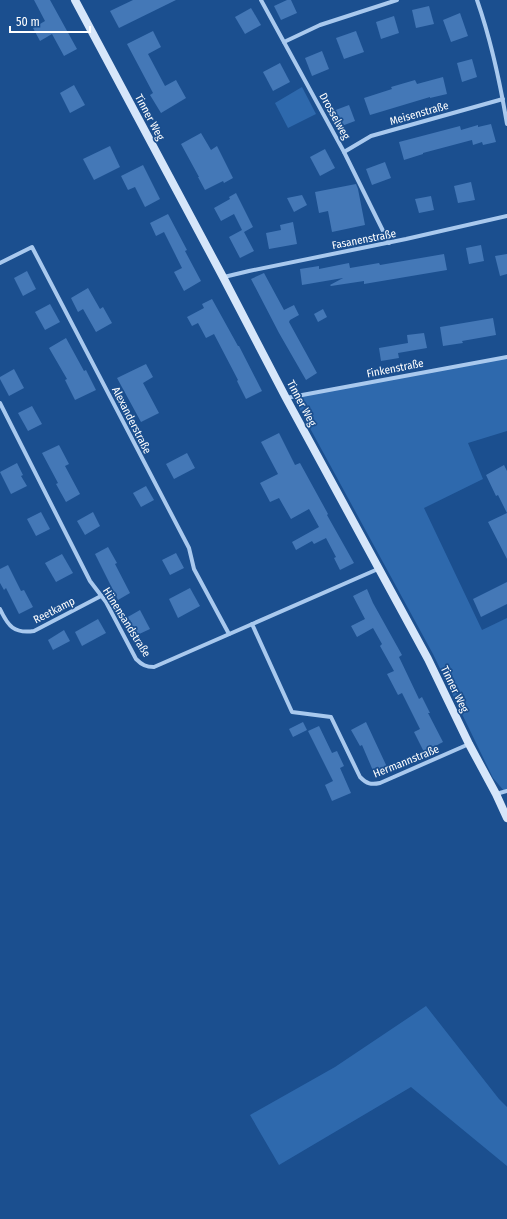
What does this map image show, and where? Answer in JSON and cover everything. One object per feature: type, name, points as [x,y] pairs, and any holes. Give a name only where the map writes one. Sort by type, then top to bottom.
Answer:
[{"type":"street","name":"Drosselweg","points":[[261,0],[344,152],[389,243]]},
{"type":"street","points":[[284,42],[320,25],[397,0]]},
{"type":"street","points":[[477,0],[490,40],[507,124]]},
{"type":"street","name":"Tinner Weg","points":[[77,1],[286,398],[428,659],[507,818]]},
{"type":"street","name":"Meisenstraße","points":[[344,152],[371,136],[503,99]]},
{"type":"street","name":"Fasanenstraße","points":[[223,277],[389,243],[507,216]]},
{"type":"street","name":"Alexanderstraße","points":[[0,263],[32,247],[189,548],[194,569],[229,634]]},
{"type":"street","name":"Finkenstraße","points":[[286,398],[507,357]]},
{"type":"street","name":"Hünensandstraße","points":[[0,403],[90,581],[106,602],[136,659],[147,667],[154,667],[378,569]]},
{"type":"street","name":"Reetkamp","points":[[0,609],[6,621],[16,630],[30,632],[101,596]]},
{"type":"street","name":"Hermannstraße","points":[[252,624],[292,712],[330,717],[360,776],[366,782],[372,784],[380,783],[469,744]]},
{"type":"street","points":[[496,794],[507,791]]},
{"type":"shaded area","points":[[302,87],[316,114],[288,128],[275,103]]},
{"type":"shaded area","points":[[507,357],[507,431],[468,443],[483,479],[424,508],[482,630],[507,618],[507,791],[505,792],[493,778],[433,654],[293,397]]},
{"type":"shaded area","points":[[426,1006],[499,1099],[507,1107],[507,1166],[411,1087],[279,1165],[250,1115],[335,1067]]},
{"type":"building","points":[[34,0],[50,0],[77,49],[64,56],[52,34],[40,41],[33,28],[45,21]]},
{"type":"building","points":[[133,0],[176,0],[119,28],[110,11]]},
{"type":"building","points":[[287,0],[291,0],[297,13],[281,20],[274,6]]},
{"type":"building","points":[[429,6],[434,24],[416,28],[412,10]]},
{"type":"building","points":[[251,8],[261,25],[245,34],[235,17]]},
{"type":"building","points":[[460,13],[468,36],[451,42],[443,20]]},
{"type":"building","points":[[394,16],[399,33],[381,39],[376,22]]},
{"type":"building","points":[[153,31],[161,47],[148,54],[165,86],[176,80],[186,98],[161,113],[150,95],[153,93],[127,44]]},
{"type":"building","points":[[356,31],[364,52],[344,59],[336,38]]},
{"type":"building","points":[[322,51],[329,69],[312,76],[305,58]]},
{"type":"building","points":[[472,59],[477,77],[462,82],[457,63]]},
{"type":"building","points":[[280,63],[290,82],[273,91],[263,72]]},
{"type":"building","points":[[443,77],[447,94],[430,97],[370,115],[364,98],[392,89],[391,87],[415,80],[417,84]]},
{"type":"building","points":[[74,85],[85,105],[70,113],[60,93]]},
{"type":"building","points":[[349,105],[355,121],[339,127],[333,111]]},
{"type":"building","points":[[491,124],[496,142],[483,145],[482,142],[473,145],[472,140],[423,153],[404,160],[399,142],[460,126],[461,130],[478,125],[478,127]]},
{"type":"building","points":[[201,133],[211,150],[217,146],[233,178],[205,190],[181,144]]},
{"type":"building","points":[[110,146],[120,167],[94,180],[83,159]]},
{"type":"building","points":[[325,149],[335,168],[320,176],[310,157]]},
{"type":"building","points":[[385,162],[391,178],[372,185],[366,169]]},
{"type":"building","points":[[143,165],[160,199],[145,207],[135,187],[128,190],[121,176]]},
{"type":"building","points":[[471,182],[475,200],[458,203],[454,186]]},
{"type":"building","points":[[356,184],[365,225],[332,232],[328,211],[319,213],[315,192]]},
{"type":"building","points":[[236,193],[253,227],[244,232],[254,251],[240,258],[229,237],[242,230],[234,214],[221,221],[214,208],[230,199],[229,197]]},
{"type":"building","points":[[302,195],[307,205],[294,212],[287,198]]},
{"type":"building","points":[[431,196],[434,210],[419,213],[415,199]]},
{"type":"building","points":[[168,214],[201,281],[184,291],[174,272],[182,268],[164,232],[156,236],[150,223]]},
{"type":"building","points":[[293,222],[297,244],[269,249],[266,233],[281,230],[280,225]]},
{"type":"building","points":[[481,245],[484,261],[469,264],[466,248]]},
{"type":"building","points":[[444,254],[447,270],[364,284],[364,281],[330,285],[343,278],[302,285],[300,269],[319,266],[319,269],[349,263],[350,268],[379,263],[380,265]]},
{"type":"building","points":[[507,254],[507,274],[500,276],[495,256]]},
{"type":"building","points":[[27,271],[36,289],[23,296],[14,278]]},
{"type":"building","points":[[264,273],[284,310],[294,305],[299,315],[289,322],[317,373],[306,380],[279,333],[251,279]]},
{"type":"building","points":[[88,288],[100,309],[103,307],[112,323],[96,332],[83,309],[78,312],[71,298]]},
{"type":"building","points":[[212,299],[239,346],[262,391],[246,399],[237,381],[238,380],[214,334],[206,338],[198,323],[192,326],[187,317],[204,308],[202,304]]},
{"type":"building","points":[[50,304],[60,322],[45,330],[35,312]]},
{"type":"building","points":[[323,309],[327,317],[318,322],[314,314]]},
{"type":"building","points":[[493,318],[496,335],[443,346],[440,327]]},
{"type":"building","points":[[424,333],[427,348],[398,353],[399,358],[381,361],[379,348],[408,343],[407,335]]},
{"type":"building","points":[[66,338],[84,371],[86,370],[96,390],[75,400],[65,380],[67,379],[49,348]]},
{"type":"building","points":[[146,364],[153,377],[143,383],[159,413],[141,422],[117,378]]},
{"type":"building","points":[[14,369],[24,388],[9,396],[0,377]]},
{"type":"building","points":[[32,406],[42,424],[28,431],[18,413]]},
{"type":"building","points":[[279,433],[295,465],[300,463],[354,563],[340,570],[334,558],[336,557],[326,538],[314,544],[312,541],[296,550],[292,542],[319,527],[309,509],[291,519],[279,498],[270,502],[260,483],[278,474],[261,442]]},
{"type":"building","points":[[59,445],[69,464],[65,466],[80,494],[66,502],[42,453]]},
{"type":"building","points":[[187,453],[195,468],[174,479],[166,464]]},
{"type":"building","points":[[17,463],[23,475],[21,476],[27,486],[11,494],[0,472]]},
{"type":"building","points":[[504,465],[507,471],[507,513],[498,495],[496,496],[486,475]]},
{"type":"building","points":[[146,486],[154,500],[141,507],[133,493]]},
{"type":"building","points":[[41,512],[50,529],[36,536],[27,519]]},
{"type":"building","points":[[93,512],[100,526],[85,535],[77,521]]},
{"type":"building","points":[[507,513],[507,559],[488,522]]},
{"type":"building","points":[[108,547],[117,563],[115,564],[130,593],[118,600],[95,554]]},
{"type":"building","points":[[176,553],[184,568],[170,575],[162,560]]},
{"type":"building","points":[[62,554],[73,573],[56,582],[45,563]]},
{"type":"building","points":[[8,565],[21,591],[24,590],[33,607],[19,614],[6,588],[4,590],[0,583],[0,569]]},
{"type":"building","points":[[507,582],[507,604],[481,617],[473,599]]},
{"type":"building","points":[[190,588],[200,606],[178,618],[169,599]]},
{"type":"building","points":[[367,589],[373,603],[402,655],[399,657],[419,699],[422,697],[430,713],[428,713],[443,742],[424,752],[414,732],[420,729],[402,693],[398,695],[387,674],[394,671],[380,646],[382,644],[373,628],[357,637],[351,626],[365,619],[353,596]]},
{"type":"building","points":[[140,610],[150,629],[135,636],[126,618]]},
{"type":"building","points":[[98,619],[106,633],[82,646],[75,632]]},
{"type":"building","points":[[64,630],[70,641],[53,650],[48,640]]},
{"type":"building","points":[[303,722],[307,730],[293,737],[289,729]]},
{"type":"building","points":[[366,722],[387,767],[374,773],[362,745],[360,746],[351,730]]},
{"type":"building","points":[[319,726],[332,753],[337,751],[344,766],[340,768],[351,793],[332,801],[325,785],[333,781],[308,731]]}]
